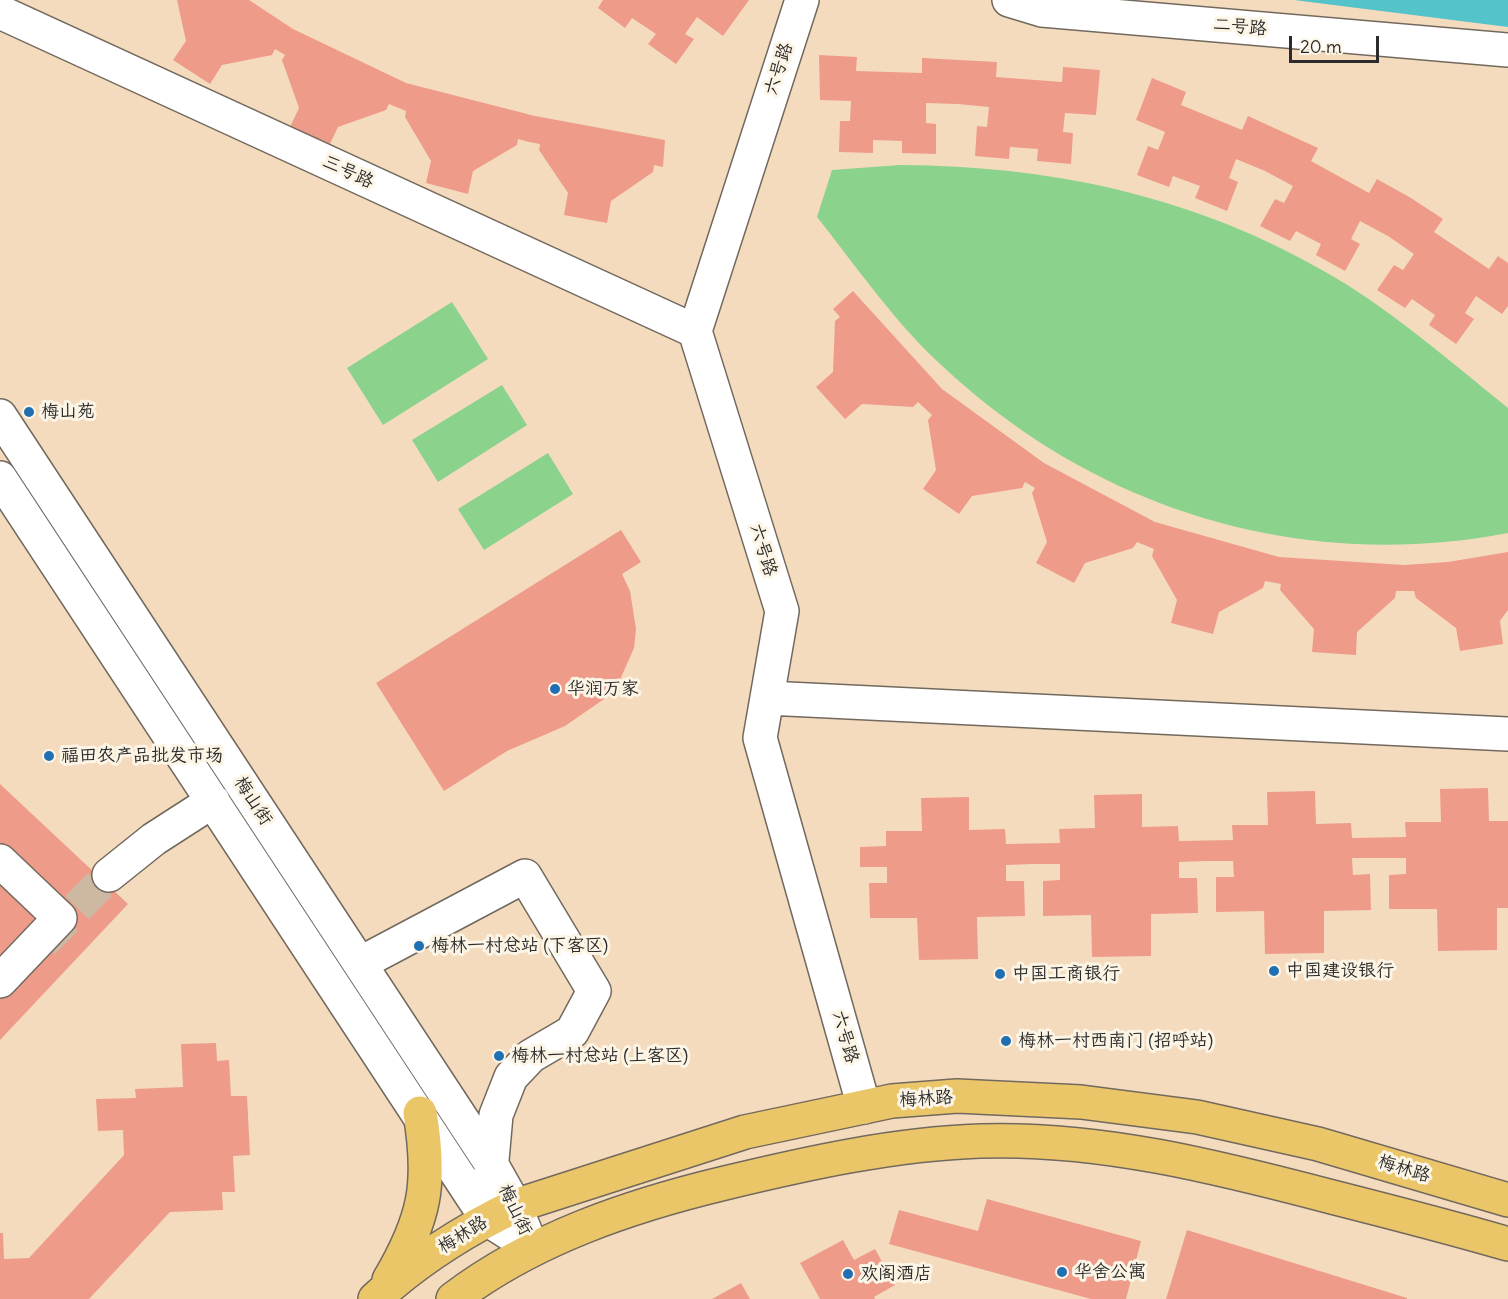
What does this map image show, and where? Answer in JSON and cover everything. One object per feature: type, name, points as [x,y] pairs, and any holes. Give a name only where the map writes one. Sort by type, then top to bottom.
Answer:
[{"type":"main road","name":"梅林路","points":[[378,1296],[431,1254],[501,1212],[745,1132],[864,1107],[924,1098],[992,1096],[1160,1111],[1274,1132],[1508,1200]]},
{"type":"main road","points":[[378,1296],[408,1248],[423,1208],[426,1147],[420,1113]]},
{"type":"main road","points":[[453,1299],[488,1273],[532,1248],[639,1208],[733,1181],[898,1148],[981,1141],[1074,1146],[1179,1160],[1508,1244]]},
{"type":"main road","points":[[1474,1234],[1508,1249]]},
{"type":"street","name":"六号路","points":[[802,0],[695,331],[782,612],[760,738],[864,1107]]},
{"type":"street","name":"二号路","points":[[1009,0],[1042,10],[1508,50]]},
{"type":"street","name":"三号路","points":[[0,12],[695,331]]},
{"type":"street","name":"梅山街","points":[[0,416],[492,1165],[501,1212]]},
{"type":"street","name":"梅山街","points":[[0,478],[420,1113],[532,1248]]},
{"type":"street","points":[[767,699],[1508,735]]},
{"type":"street","points":[[109,875],[154,839],[213,801]]},
{"type":"street","points":[[0,861],[60,918],[0,981]]},
{"type":"street","points":[[361,963],[525,876],[594,992],[572,1032],[531,1056],[511,1077],[499,1103],[492,1165]]},
{"type":"green space","points":[[900,165],[1019,172],[1077,181],[1134,194],[1189,210],[1243,231],[1297,256],[1349,286],[1410,329],[1508,408],[1508,533],[1430,543],[1353,544],[1277,535],[1203,518],[1132,491],[1063,457],[999,414],[939,363],[890,311],[817,217],[832,170]]},
{"type":"green space","points":[[452,302],[488,359],[383,425],[347,368]]},
{"type":"green space","points":[[502,385],[527,425],[438,482],[412,440]]},
{"type":"green space","points":[[548,453],[573,494],[484,550],[458,509]]},
{"type":"water","points":[[1294,0],[1508,0],[1508,27]]},
{"type":"building","points":[[177,0],[249,0],[293,29],[406,83],[535,116],[665,140],[663,167],[654,165],[653,172],[611,201],[607,223],[564,215],[568,193],[539,150],[540,144],[518,139],[517,145],[473,171],[468,194],[426,183],[431,161],[405,117],[406,111],[389,104],[386,110],[338,127],[328,148],[289,129],[299,108],[282,60],[285,55],[275,49],[272,55],[222,65],[210,84],[173,60],[186,41]]},
{"type":"building","points":[[603,0],[749,0],[723,36],[697,17],[685,34],[694,39],[676,64],[648,44],[656,34],[632,18],[625,28],[598,8]]},
{"type":"building","points":[[819,55],[857,57],[856,71],[922,73],[922,58],[997,62],[996,77],[1062,82],[1063,67],[1100,70],[1096,115],[1065,113],[1063,132],[1073,133],[1071,164],[1037,161],[1038,149],[1010,147],[1009,159],[975,156],[977,126],[987,127],[989,107],[958,104],[926,103],[926,123],[936,124],[936,154],[902,153],[902,141],[873,140],[873,153],[839,152],[840,121],[850,121],[851,101],[820,100]]},
{"type":"building","points":[[1152,78],[1186,92],[1181,105],[1242,130],[1248,116],[1318,148],[1311,161],[1369,193],[1377,179],[1411,198],[1443,219],[1434,232],[1489,269],[1498,256],[1508,263],[1508,306],[1502,314],[1476,296],[1465,313],[1474,319],[1456,344],[1429,325],[1435,315],[1412,299],[1405,308],[1377,290],[1394,265],[1403,270],[1414,254],[1388,236],[1360,221],[1351,239],[1360,244],[1345,271],[1316,255],[1321,244],[1296,231],[1290,241],[1260,226],[1275,199],[1284,203],[1293,186],[1265,171],[1236,159],[1229,178],[1238,182],[1227,211],[1195,198],[1200,186],[1173,176],[1169,187],[1137,175],[1148,146],[1158,150],[1165,132],[1136,120]]},
{"type":"building","points":[[853,291],[942,389],[1044,463],[1155,522],[1279,557],[1404,565],[1448,562],[1508,552],[1508,610],[1500,621],[1503,644],[1460,651],[1456,628],[1416,598],[1414,591],[1396,591],[1395,598],[1357,632],[1356,655],[1312,652],[1314,629],[1280,590],[1281,584],[1265,581],[1263,588],[1219,612],[1213,634],[1171,623],[1177,600],[1152,556],[1154,549],[1137,542],[1133,548],[1085,563],[1074,583],[1036,563],[1047,542],[1032,493],[1035,488],[1025,482],[1022,488],[972,496],[959,514],[923,489],[936,470],[928,420],[932,415],[918,402],[913,407],[862,404],[845,419],[816,387],[833,372],[835,321],[840,317],[833,309]]},
{"type":"building","points":[[621,530],[641,562],[622,574],[630,591],[636,629],[634,648],[619,682],[607,697],[565,726],[507,751],[444,791],[376,683]]},
{"type":"building","points":[[0,784],[128,904],[0,1040]]},
{"type":"building","points":[[1488,788],[1489,821],[1508,821],[1508,908],[1497,908],[1497,950],[1438,951],[1437,909],[1389,909],[1389,875],[1406,874],[1406,858],[1352,858],[1353,875],[1370,874],[1371,910],[1324,911],[1324,953],[1265,954],[1264,911],[1216,912],[1216,877],[1234,877],[1233,861],[1206,861],[1179,862],[1179,878],[1197,878],[1198,913],[1151,914],[1151,956],[1092,957],[1091,915],[1043,916],[1043,881],[1060,880],[1060,864],[1033,864],[1006,865],[1006,881],[1024,881],[1025,916],[977,917],[978,959],[919,960],[917,918],[870,918],[869,883],[887,883],[887,867],[860,867],[860,847],[886,846],[886,831],[922,831],[921,798],[969,797],[969,830],[1005,829],[1006,844],[1060,843],[1059,829],[1095,828],[1094,795],[1142,794],[1142,827],[1178,826],[1179,841],[1233,840],[1232,825],[1268,825],[1267,792],[1315,791],[1316,824],[1351,823],[1352,838],[1406,837],[1405,822],[1441,822],[1440,789]]},
{"type":"building","points":[[216,1043],[217,1061],[229,1060],[231,1096],[247,1096],[250,1155],[233,1156],[235,1192],[222,1192],[223,1210],[170,1212],[89,1299],[0,1299],[0,1233],[3,1233],[4,1259],[29,1258],[124,1155],[123,1130],[98,1131],[96,1099],[136,1098],[135,1089],[183,1087],[181,1044]]},
{"type":"building","name":"华舍公寓","points":[[987,1199],[1141,1241],[1126,1299],[1091,1299],[889,1244],[899,1210],[978,1231]]},
{"type":"building","points":[[1187,1230],[1407,1298],[1407,1299],[1166,1299]]},
{"type":"building","name":"欢阁酒店","points":[[843,1240],[854,1260],[875,1249],[895,1285],[874,1297],[875,1299],[820,1299],[800,1263]]},
{"type":"building","points":[[741,1283],[750,1299],[712,1299]]},
{"type":"tunnel","points":[[43,943],[109,875]]},
{"type":"place","name":"梅山苑","points":[[29,412]]},
{"type":"place","name":"华润万家","points":[[555,689]]},
{"type":"place","name":"福田农产品批发市场","points":[[49,756]]},
{"type":"place","name":"梅林一村总站 (下客区)","points":[[419,946]]},
{"type":"place","name":"中国建设银行","points":[[1274,971]]},
{"type":"place","name":"中国工商银行","points":[[1000,974]]},
{"type":"place","name":"梅林一村西南门 (招呼站)","points":[[1006,1041]]},
{"type":"place","name":"梅林一村总站 (上客区)","points":[[499,1056]]},
{"type":"place","name":"华舍公寓","points":[[1062,1272]]},
{"type":"place","name":"欢阁酒店","points":[[848,1274]]}]
